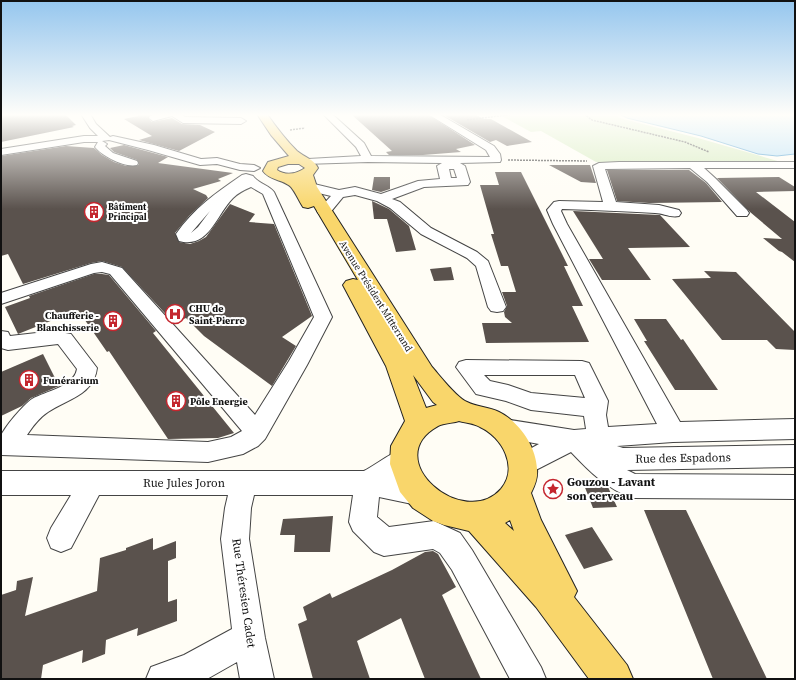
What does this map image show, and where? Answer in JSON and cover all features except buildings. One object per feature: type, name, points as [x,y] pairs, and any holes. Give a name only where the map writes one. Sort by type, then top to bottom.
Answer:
[{"type":"main road","name":"Avenue Président Mitterrand","points":[[277,146],[281,154],[278,170],[297,185],[306,200],[398,366],[419,424]]},
{"type":"main road","name":"Avenue Président Mitterrand","points":[[286,146],[307,170],[324,211],[424,373],[442,395],[459,411]]},
{"type":"main road","points":[[278,170],[307,170]]},
{"type":"main road","points":[[520,479],[507,505],[493,513],[477,517],[455,515],[433,507],[417,493],[407,477],[403,460],[405,446],[411,434],[419,424],[431,417],[445,412],[459,411],[475,414],[504,429],[514,440],[520,452],[520,479],[520,506],[544,562],[584,636]]},
{"type":"main road","points":[[477,517],[530,570],[584,636],[613,679]]},
{"type":"street","points":[[1,152],[39,146]]},
{"type":"street","points":[[101,146],[100,148],[110,155],[133,163]]},
{"type":"street","points":[[5,445],[208,452],[235,447],[250,440],[258,432],[323,317],[268,192],[249,177],[207,166],[200,162],[157,150],[131,146]]},
{"type":"street","points":[[360,146],[368,159]]},
{"type":"street","points":[[307,170],[329,162],[368,159],[496,160],[495,154],[486,146]]},
{"type":"street","points":[[611,206],[593,164],[795,165]]},
{"type":"street","points":[[693,165],[712,180],[742,213]]},
{"type":"street","points":[[249,177],[227,196],[200,235],[189,239],[184,238],[183,234],[186,229],[225,192],[249,177],[278,170]]},
{"type":"street","points":[[307,170],[339,194]]},
{"type":"street","points":[[382,198],[422,184],[446,182]]},
{"type":"street","points":[[324,211],[339,194],[355,192],[382,198],[395,205],[426,231],[472,255],[483,264],[497,307]]},
{"type":"street","points":[[673,432],[560,224],[554,210],[559,205],[611,206],[659,209],[674,213]]},
{"type":"street","points":[[1,299],[91,269],[102,267],[116,271],[258,432]]},
{"type":"street","points":[[1,337],[3,341],[8,344],[54,337],[64,339],[86,368],[87,373],[84,380],[78,386],[35,408],[5,445]]},
{"type":"street","points":[[594,408],[531,400],[508,393],[483,388],[466,367],[582,368],[597,401],[594,408],[600,438]]},
{"type":"street","points":[[504,429],[574,440],[673,432],[795,429]]},
{"type":"street","points":[[520,479],[545,453],[574,440]]},
{"type":"street","points":[[574,440],[603,469],[632,486],[795,487]]},
{"type":"street","name":"Rue des Espadons","points":[[574,440],[600,452],[623,458],[795,456]]},
{"type":"street","name":"Rue Jules Joron","points":[[367,483],[392,469],[403,460]]},
{"type":"street","name":"Rue Théresien Cadet","points":[[244,482],[238,508],[235,540],[249,638],[257,679]]},
{"type":"street","name":"Rue Jules Joron","points":[[1,483],[367,483],[417,493]]},
{"type":"street","points":[[61,538],[92,483]]},
{"type":"street","points":[[367,483],[363,522],[384,542],[434,535],[450,543],[462,560],[529,679]]},
{"type":"street","points":[[163,679],[191,669],[249,638]]},
{"type":"path","points":[[693,146],[712,154]]},
{"type":"path","points":[[496,160],[593,164]]},
{"type":"green space","points":[[567,146],[725,146],[781,162],[596,162]]},
{"type":"water","points":[[732,146],[795,146],[795,154],[777,156],[758,154]]},
{"type":"place","name":"Bâtiment Principal","points":[[94,212]]},
{"type":"place","name":"CHU de Saint-Pierre","points":[[175,314]]},
{"type":"place","name":"Chaufferie - Blanchisserie","points":[[113,321]]},
{"type":"place","name":"Funérarium","points":[[29,380]]},
{"type":"place","name":"Pôle Energie","points":[[176,401]]},
{"type":"place","name":"Gouzou - Lavant son cerveau","points":[[553,489]]}]
